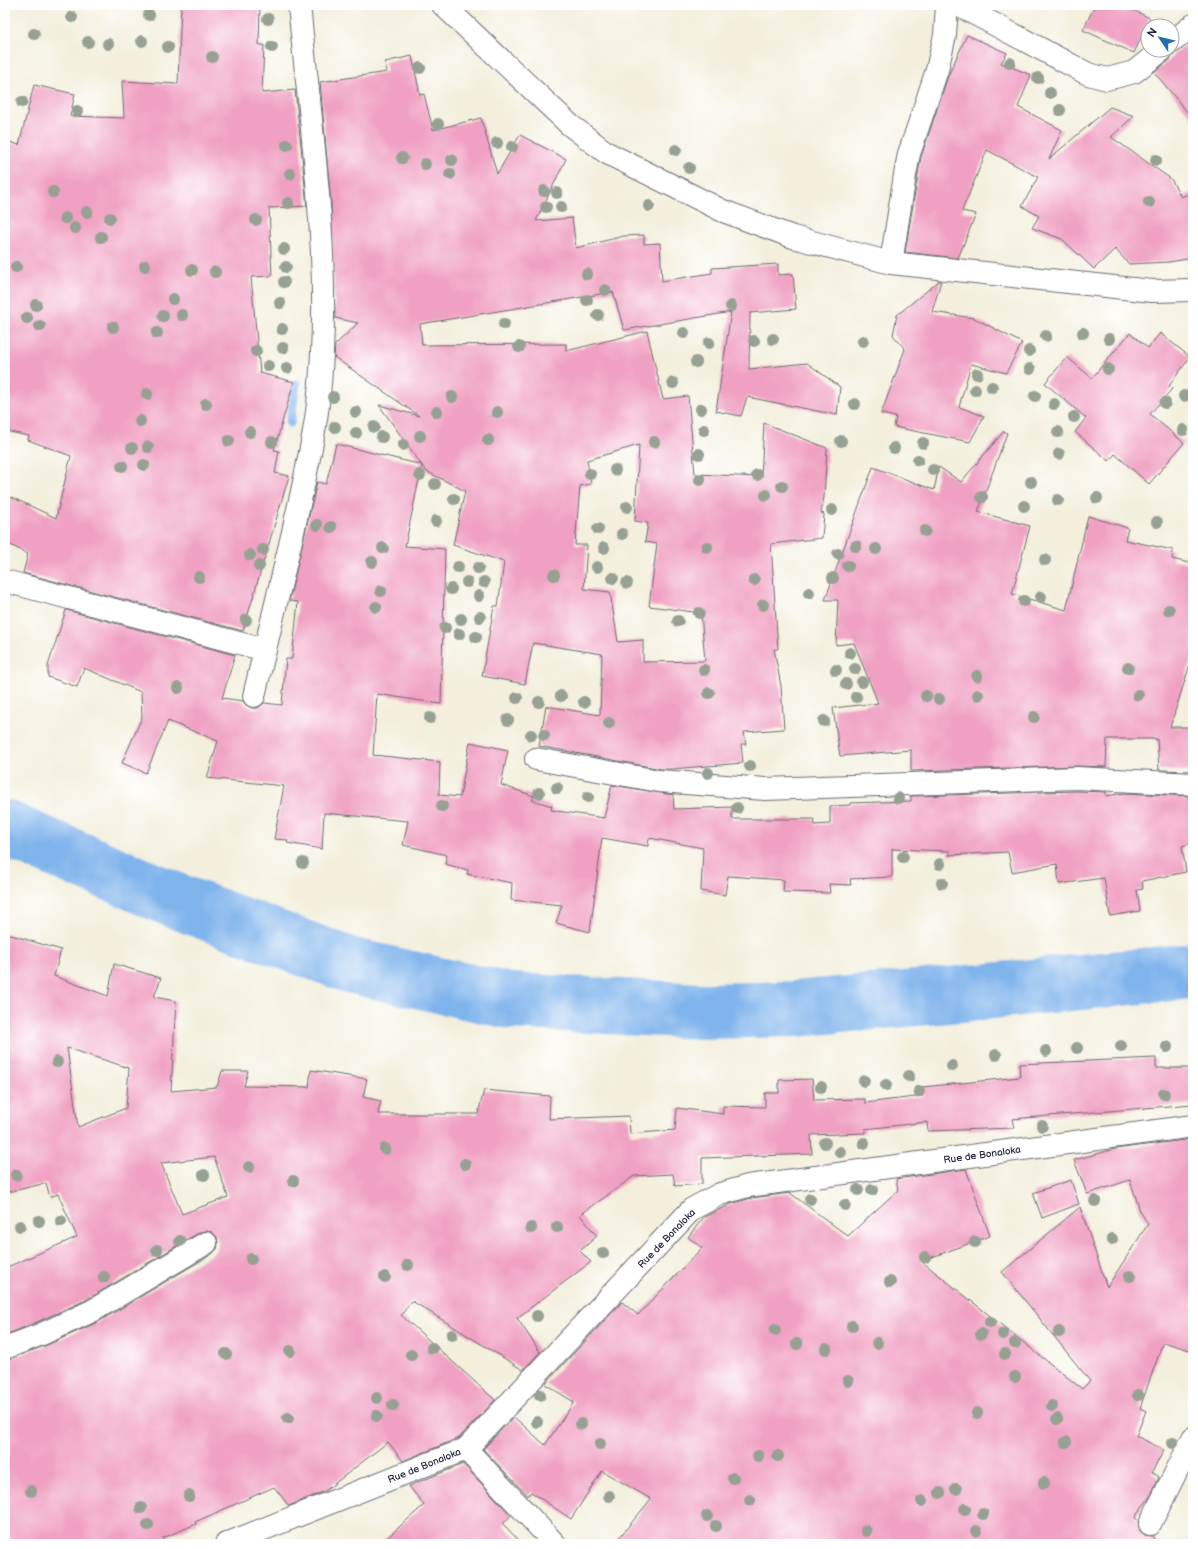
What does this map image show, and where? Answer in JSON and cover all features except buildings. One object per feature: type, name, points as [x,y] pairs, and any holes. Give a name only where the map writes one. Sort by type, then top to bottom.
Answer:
[{"type":"street","points":[[254,696],[301,495],[318,406],[321,361],[324,291],[318,178],[299,5]]},
{"type":"street","points":[[443,5],[566,120],[608,153],[723,211],[793,237],[891,263],[1152,291],[1193,290]]},
{"type":"street","points":[[891,263],[909,154],[937,70],[945,35],[947,5]]},
{"type":"street","points":[[958,5],[1088,74],[1107,79],[1134,72],[1152,58]]},
{"type":"street","points":[[1180,36],[1193,25]]},
{"type":"street","points":[[5,581],[265,650]]},
{"type":"street","points":[[536,759],[659,781],[765,789],[1077,778],[1193,784]]},
{"type":"street","name":"Rue de Bonaloka","points":[[226,1544],[466,1449],[692,1209],[720,1194],[748,1186],[1193,1126]]},
{"type":"street","points":[[5,1348],[42,1334],[92,1311],[206,1243]]},
{"type":"street","points":[[1150,1524],[1193,1438]]},
{"type":"street","points":[[466,1449],[555,1544]]},
{"type":"waterway","points":[[290,423],[296,384]]},
{"type":"waterway","points":[[5,828],[179,902],[349,965],[510,1001],[702,1011],[794,1009],[1193,971]]}]
